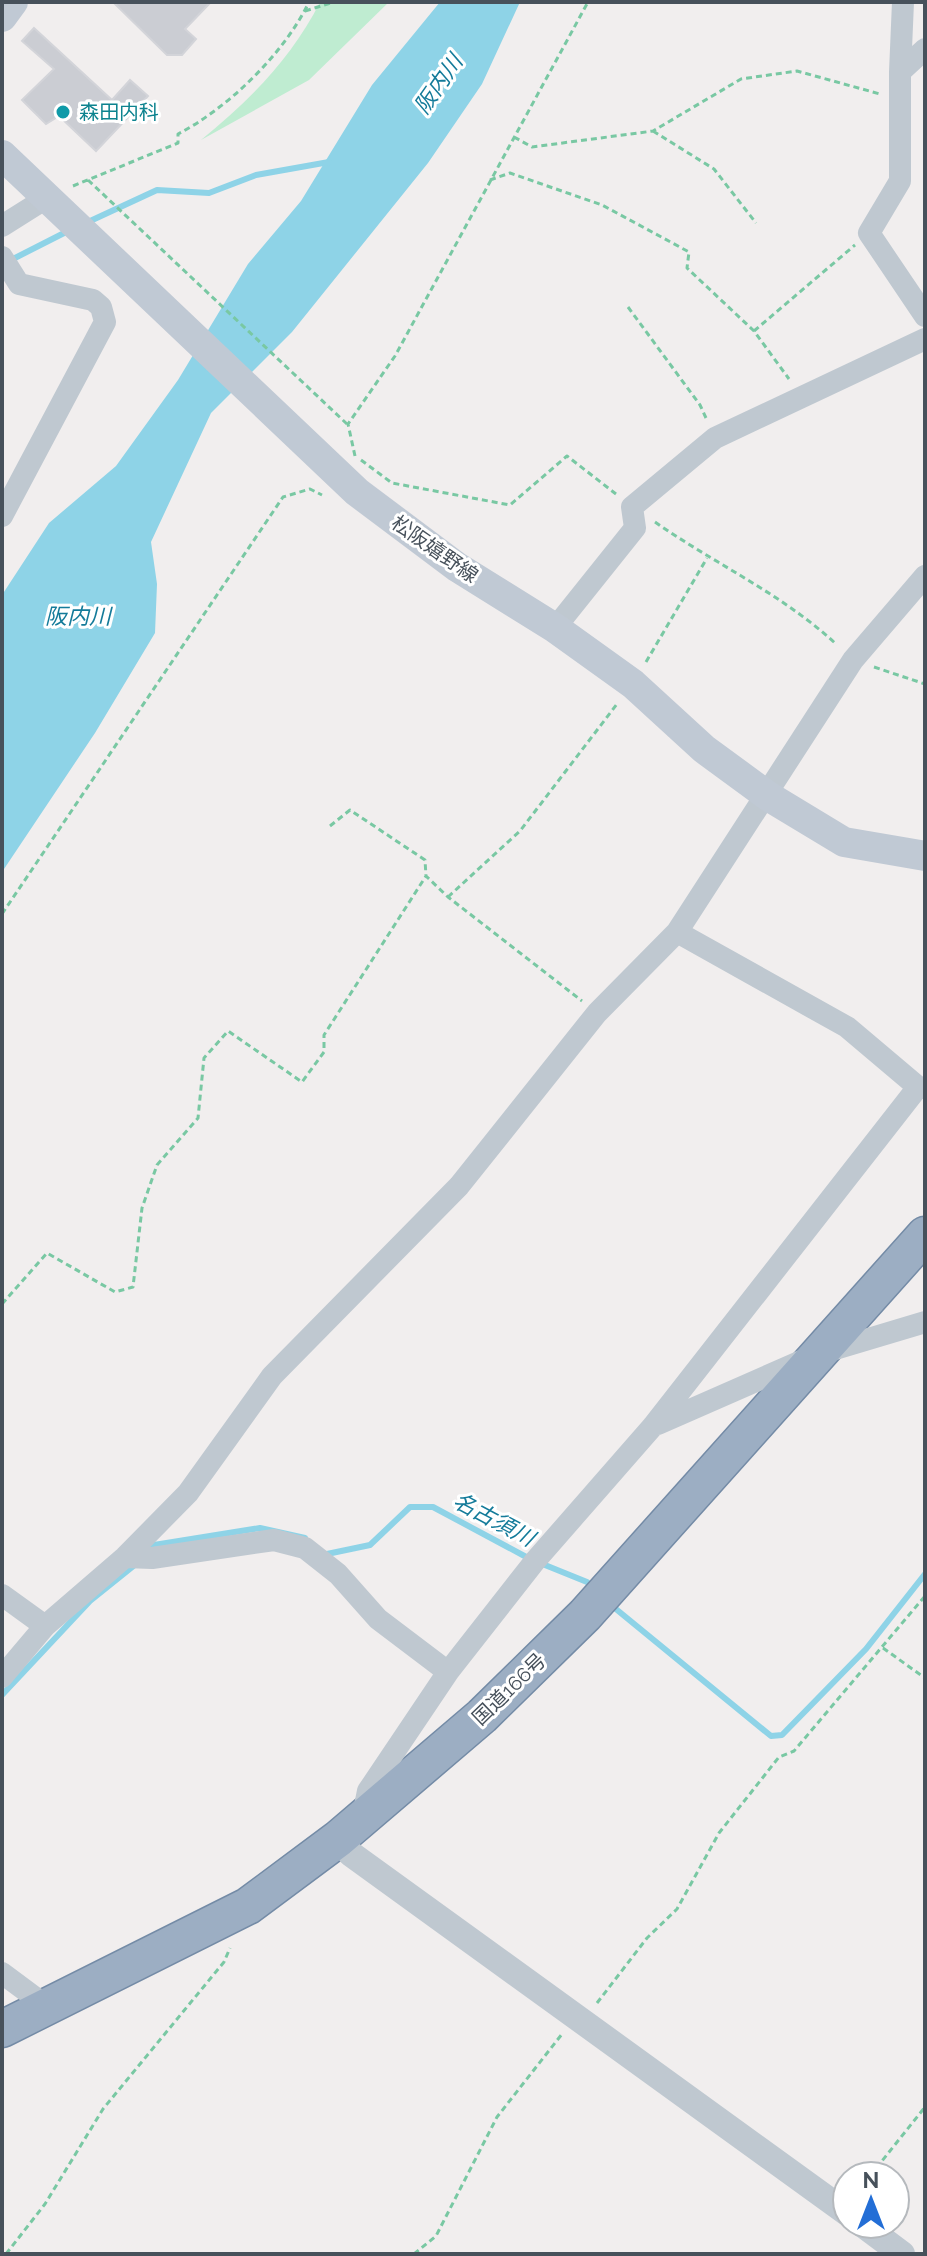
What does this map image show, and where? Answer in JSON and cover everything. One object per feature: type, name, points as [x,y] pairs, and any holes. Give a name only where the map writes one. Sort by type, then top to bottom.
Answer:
[{"type":"highway","name":"国道166号","points":[[2,2029],[248,1906],[351,1828],[482,1716],[585,1615],[925,1235]]},
{"type":"main road","points":[[2,17],[13,2]]},
{"type":"main road","name":"松阪嬉野線","points":[[2,155],[357,492],[457,567],[555,628],[633,684],[704,749],[754,782],[768,796],[844,842],[925,856]]},
{"type":"street","points":[[903,2],[900,181],[869,233],[925,316]]},
{"type":"street","points":[[900,72],[925,49]]},
{"type":"street","points":[[2,226],[48,197]]},
{"type":"street","points":[[2,516],[105,322],[101,307],[93,300],[19,284],[6,267]]},
{"type":"street","points":[[555,628],[635,528],[632,507],[715,438],[925,339]]},
{"type":"street","points":[[2,1677],[45,1626],[126,1557],[188,1493],[272,1376],[459,1186],[597,1013],[677,932],[768,796],[853,660],[925,576]]},
{"type":"street","points":[[677,932],[847,1027],[922,1088],[653,1426],[535,1561],[448,1672],[368,1791],[351,1828],[351,1854],[574,2019],[831,2202]]},
{"type":"street","points":[[653,1426],[815,1355],[925,1322]]},
{"type":"street","points":[[126,1557],[152,1558],[274,1540],[305,1548],[338,1574],[378,1619],[448,1672]]},
{"type":"street","points":[[2,1595],[45,1626]]},
{"type":"street","points":[[2,1973],[45,2005]]},
{"type":"street","points":[[883,2240],[902,2254]]},
{"type":"path","points":[[48,197],[178,143],[178,134],[206,120],[248,81],[309,2]]},
{"type":"path","points":[[305,11],[334,2]]},
{"type":"path","points":[[348,424],[395,356],[588,2]]},
{"type":"path","points":[[514,137],[532,147],[653,131],[741,79],[797,71],[900,99]]},
{"type":"path","points":[[653,131],[714,169],[756,223]]},
{"type":"path","points":[[490,180],[510,173],[602,205],[689,252],[687,268],[754,331],[802,397]]},
{"type":"path","points":[[88,180],[348,424],[355,455],[357,492]]},
{"type":"path","points":[[754,331],[869,233]]},
{"type":"path","points":[[628,307],[700,405],[715,438]]},
{"type":"path","points":[[355,455],[392,483],[510,505],[567,456],[632,507],[707,558],[803,613],[853,660],[925,684]]},
{"type":"path","points":[[2,914],[283,497],[310,489],[324,495]]},
{"type":"path","points":[[448,897],[520,831],[633,684],[707,558]]},
{"type":"path","points":[[2,1304],[47,1253],[115,1292],[133,1287],[142,1208],[157,1165],[198,1118],[204,1058],[228,1031],[302,1082],[324,1052],[324,1035],[426,876],[425,860],[350,810],[330,826]]},
{"type":"path","points":[[426,876],[448,897],[597,1013]]},
{"type":"path","points":[[414,2254],[436,2236],[497,2117],[574,2019],[591,2010],[647,1938],[677,1909],[728,1822],[779,1757],[794,1751],[925,1596]]},
{"type":"path","points":[[882,1647],[925,1678]]},
{"type":"path","points":[[6,2254],[45,2204],[103,2109],[224,1962],[230,1948]]},
{"type":"path","points":[[883,2160],[925,2107]]},
{"type":"green space","points":[[320,2],[389,2],[309,80],[201,140],[236,110],[283,60]]},
{"type":"water","name":"阪内川","points":[[440,2],[520,2],[482,84],[428,163],[292,332],[211,413],[151,542],[157,584],[155,633],[95,733],[2,872],[2,595],[49,523],[116,466],[178,380],[248,264],[301,201],[372,85]]},
{"type":"building","points":[[113,2],[211,2],[185,29],[196,39],[182,55],[167,55]]},
{"type":"building","points":[[34,28],[112,100],[130,80],[148,96],[96,151],[59,116],[46,124],[22,100],[54,69],[22,41]]},
{"type":"waterway","points":[[88,222],[157,190],[209,193],[256,175],[329,162]]},
{"type":"waterway","points":[[9,261],[70,230]]},
{"type":"waterway","name":"名古須川","points":[[327,1554],[370,1545],[410,1507],[433,1507],[530,1559]]},
{"type":"waterway","name":"名古須川","points":[[150,1550],[154,1545],[260,1528],[305,1538]]},
{"type":"waterway","name":"名古須川","points":[[540,1563],[587,1582],[594,1589]]},
{"type":"waterway","name":"名古須川","points":[[2,1695],[90,1601],[136,1564]]},
{"type":"waterway","name":"名古須川","points":[[611,1605],[771,1736],[782,1735],[866,1649],[925,1574]]},
{"type":"place","name":"森田内科","points":[[63,112]]}]
